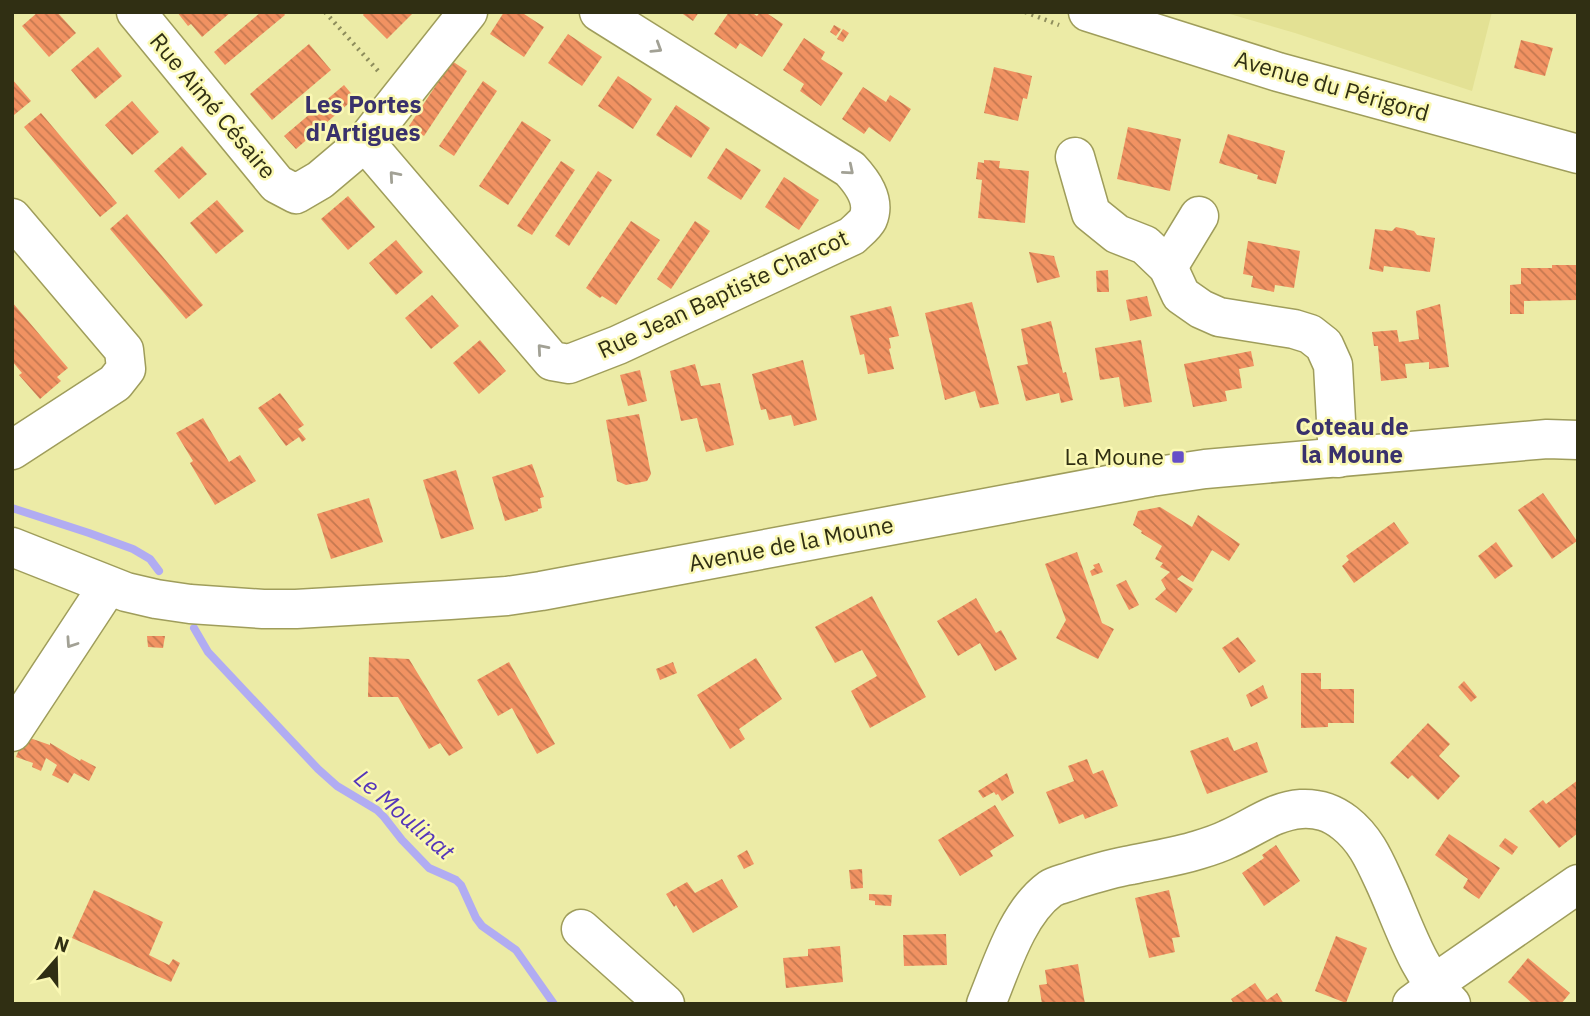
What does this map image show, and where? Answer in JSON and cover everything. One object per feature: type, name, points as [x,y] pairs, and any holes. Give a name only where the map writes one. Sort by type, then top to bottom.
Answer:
[{"type":"street","name":"Rue Aimé Césaire","points":[[136,12],[277,184],[296,194],[320,180],[365,142],[468,12]]},
{"type":"street","name":"Rue Jean Baptiste Charcot","points":[[365,142],[552,360],[569,364],[618,345],[852,236],[868,220],[871,204],[862,183],[850,169],[599,12]]},
{"type":"street","name":"Avenue du Périgord","points":[[1088,12],[1278,72],[1578,154]]},
{"type":"street","points":[[1075,157],[1091,213],[1117,233],[1145,245],[1168,267],[1181,295],[1200,309],[1219,317],[1294,329],[1310,334],[1324,345],[1333,365],[1338,458]]},
{"type":"street","points":[[1168,267],[1199,216]]},
{"type":"street","points":[[12,218],[124,350],[126,369],[115,383],[12,450]]},
{"type":"street","name":"Avenue de la Moune","points":[[12,547],[126,592],[190,604],[296,609],[507,596],[1151,477],[1227,467],[1547,439],[1578,440]]},
{"type":"street","points":[[12,732],[108,586]]},
{"type":"street","points":[[986,1004],[1023,922],[1038,900],[1052,888],[1091,874],[1196,851],[1229,839],[1270,817],[1298,809],[1331,813],[1364,842],[1393,899],[1423,969],[1432,998]]},
{"type":"street","points":[[1432,998],[1448,974],[1578,884]]},
{"type":"street","points":[[581,929],[664,1004]]},
{"type":"path","points":[[325,12],[402,97]]},
{"type":"shaded area","points":[[1223,12],[1492,12],[1472,91]]},
{"type":"building","points":[[38,12],[57,12],[76,33],[49,57],[22,26]]},
{"type":"building","points":[[177,12],[231,12],[202,37],[191,24],[188,26]]},
{"type":"building","points":[[261,12],[283,12],[285,15],[225,65],[214,52]]},
{"type":"building","points":[[365,12],[414,12],[387,39],[363,15]]},
{"type":"building","points":[[504,12],[521,12],[544,27],[524,57],[490,34]]},
{"type":"building","points":[[680,12],[699,12],[693,21]]},
{"type":"building","points":[[729,12],[751,12],[757,16],[760,12],[765,12],[783,24],[762,57],[740,43],[736,49],[714,34]]},
{"type":"building","points":[[834,25],[841,29],[836,36],[830,32]]},
{"type":"building","points":[[843,29],[849,33],[843,42],[837,39]]},
{"type":"building","points":[[568,34],[602,57],[582,86],[548,63]]},
{"type":"building","points":[[804,38],[825,52],[821,59],[843,73],[821,106],[800,91],[804,84],[783,70]]},
{"type":"building","points":[[1521,40],[1553,48],[1545,76],[1514,68]]},
{"type":"building","points":[[309,44],[331,70],[272,120],[250,94]]},
{"type":"building","points":[[98,47],[122,76],[95,99],[71,70]]},
{"type":"building","points":[[452,61],[467,71],[424,136],[409,126]]},
{"type":"building","points":[[994,67],[1032,76],[1018,121],[984,113]]},
{"type":"building","points":[[618,76],[652,99],[633,129],[598,106]]},
{"type":"building","points":[[12,79],[31,101],[14,115],[12,114]]},
{"type":"building","points":[[483,81],[497,91],[454,156],[439,146]]},
{"type":"building","points":[[344,85],[355,98],[296,149],[284,136]]},
{"type":"building","points":[[863,87],[886,102],[890,95],[911,109],[890,142],[869,127],[864,134],[842,119]]},
{"type":"building","points":[[132,101],[159,132],[132,155],[105,125]]},
{"type":"building","points":[[676,105],[710,128],[691,158],[656,135]]},
{"type":"building","points":[[41,113],[117,203],[100,217],[24,127]]},
{"type":"building","points":[[522,121],[551,140],[508,205],[479,186]]},
{"type":"building","points":[[1128,127],[1181,139],[1170,191],[1117,179]]},
{"type":"building","points":[[1228,134],[1285,151],[1276,184],[1257,179],[1258,175],[1219,163]]},
{"type":"building","points":[[182,146],[207,174],[179,199],[154,171]]},
{"type":"building","points":[[726,148],[761,170],[741,200],[707,178]]},
{"type":"building","points":[[984,160],[1000,161],[999,168],[1029,171],[1025,223],[978,218],[982,180],[976,179],[978,162],[984,163]]},
{"type":"building","points":[[561,161],[575,170],[532,235],[517,226]]},
{"type":"building","points":[[598,171],[612,180],[569,246],[555,236]]},
{"type":"building","points":[[784,177],[819,200],[799,230],[765,207]]},
{"type":"building","points":[[348,196],[375,227],[348,250],[321,219]]},
{"type":"building","points":[[217,200],[244,231],[216,254],[190,223]]},
{"type":"building","points":[[127,214],[203,305],[186,319],[110,229]]},
{"type":"building","points":[[631,221],[660,240],[616,305],[586,288]]},
{"type":"building","points":[[695,221],[710,231],[671,289],[657,279]]},
{"type":"building","points":[[1396,227],[1435,238],[1430,272],[1384,266],[1383,272],[1369,269],[1375,229],[1392,231]]},
{"type":"building","points":[[396,240],[423,272],[396,295],[369,263]]},
{"type":"building","points":[[1248,241],[1300,251],[1294,288],[1275,285],[1274,292],[1251,287],[1253,276],[1243,274]]},
{"type":"building","points":[[1029,252],[1054,256],[1060,277],[1037,283]]},
{"type":"building","points":[[1552,265],[1578,265],[1578,300],[1524,301],[1524,314],[1510,314],[1510,285],[1521,284],[1521,268],[1552,268]]},
{"type":"building","points":[[1108,270],[1109,292],[1097,292],[1096,271]]},
{"type":"building","points":[[432,295],[459,326],[431,349],[405,318]]},
{"type":"building","points":[[1147,296],[1152,316],[1130,321],[1126,300]]},
{"type":"building","points":[[12,302],[68,368],[57,377],[61,381],[40,399],[19,375],[22,373],[12,361]]},
{"type":"building","points":[[972,302],[999,404],[980,408],[975,391],[945,400],[925,313]]},
{"type":"building","points":[[1440,304],[1449,367],[1429,369],[1429,362],[1405,364],[1407,378],[1381,381],[1378,346],[1374,346],[1372,332],[1397,330],[1399,342],[1419,339],[1416,311]]},
{"type":"building","points":[[891,306],[899,336],[889,338],[894,369],[868,374],[864,354],[860,355],[850,316]]},
{"type":"building","points":[[1051,321],[1063,373],[1066,372],[1073,400],[1061,403],[1059,393],[1026,401],[1017,366],[1028,364],[1021,329]]},
{"type":"building","points":[[480,340],[506,371],[479,394],[453,363]]},
{"type":"building","points":[[1141,340],[1152,402],[1124,407],[1119,377],[1100,380],[1095,348]]},
{"type":"building","points":[[1251,351],[1254,366],[1239,369],[1242,388],[1225,391],[1227,401],[1193,407],[1184,364]]},
{"type":"building","points":[[803,360],[817,420],[794,426],[791,415],[769,420],[766,409],[761,410],[752,374]]},
{"type":"building","points":[[695,364],[701,386],[720,383],[734,445],[706,452],[697,418],[681,421],[670,371]]},
{"type":"building","points":[[640,370],[647,401],[628,406],[620,375]]},
{"type":"building","points":[[280,393],[304,425],[298,429],[306,439],[302,442],[299,437],[286,446],[258,408]]},
{"type":"building","points":[[639,414],[651,474],[647,481],[626,485],[617,481],[606,420]]},
{"type":"building","points":[[203,418],[229,462],[240,455],[256,481],[215,505],[176,433]]},
{"type":"building","points":[[532,464],[544,497],[540,498],[542,508],[505,521],[492,477]]},
{"type":"building","points":[[456,470],[474,529],[441,539],[423,480]]},
{"type":"building","points":[[1543,493],[1577,541],[1552,559],[1518,510]]},
{"type":"building","points":[[369,498],[383,542],[331,559],[317,514]]},
{"type":"building","points":[[1160,507],[1192,527],[1198,515],[1240,544],[1229,561],[1212,550],[1193,582],[1182,575],[1177,579],[1193,589],[1176,613],[1155,599],[1166,589],[1161,580],[1170,572],[1160,567],[1163,563],[1155,559],[1162,546],[1133,525],[1138,511]]},
{"type":"building","points":[[1394,522],[1409,543],[1354,583],[1342,566],[1349,560],[1346,556]]},
{"type":"building","points":[[1496,542],[1513,566],[1495,579],[1478,556]]},
{"type":"building","points":[[1077,552],[1102,623],[1114,629],[1098,659],[1056,638],[1066,620],[1045,564]]},
{"type":"building","points":[[1099,563],[1103,572],[1092,576],[1090,571],[1095,568],[1093,565]]},
{"type":"building","points":[[1126,580],[1139,605],[1129,610],[1116,585]]},
{"type":"building","points":[[872,596],[926,697],[870,728],[851,691],[877,676],[862,650],[835,663],[815,627]]},
{"type":"building","points":[[976,598],[996,633],[1001,630],[1017,659],[995,671],[980,643],[958,656],[937,621]]},
{"type":"building","points":[[147,636],[165,636],[163,648],[148,647]]},
{"type":"building","points":[[1238,637],[1256,661],[1239,673],[1222,648]]},
{"type":"building","points":[[369,657],[409,659],[463,748],[449,756],[440,743],[429,749],[398,697],[368,697]]},
{"type":"building","points":[[756,658],[782,699],[739,729],[745,739],[730,749],[697,695]]},
{"type":"building","points":[[509,662],[555,744],[537,754],[512,708],[498,716],[477,680]]},
{"type":"building","points":[[673,662],[677,673],[660,680],[656,669]]},
{"type":"building","points":[[1301,673],[1321,673],[1321,689],[1354,689],[1354,723],[1328,723],[1328,727],[1301,728]]},
{"type":"building","points":[[1464,681],[1477,697],[1471,702],[1458,687]]},
{"type":"building","points":[[1263,685],[1268,698],[1251,707],[1246,695]]},
{"type":"building","points":[[1428,723],[1450,744],[1439,756],[1460,776],[1438,800],[1412,775],[1408,779],[1390,763]]},
{"type":"building","points":[[24,736],[50,743],[96,767],[89,781],[74,773],[68,783],[52,775],[57,765],[46,758],[41,771],[32,767],[33,763],[16,757]]},
{"type":"building","points":[[1228,737],[1234,751],[1257,742],[1268,772],[1207,794],[1190,751]]},
{"type":"building","points":[[1087,759],[1093,774],[1103,770],[1118,806],[1085,819],[1083,814],[1059,824],[1046,792],[1074,781],[1068,766]]},
{"type":"building","points":[[1007,773],[1014,793],[1002,801],[994,792],[983,798],[978,791]]},
{"type":"building","points":[[1578,780],[1578,833],[1559,848],[1529,811],[1543,800],[1546,804]]},
{"type":"building","points":[[995,805],[1014,836],[990,851],[993,856],[960,876],[938,840]]},
{"type":"building","points":[[1449,834],[1500,868],[1479,899],[1463,888],[1468,879],[1435,855]]},
{"type":"building","points":[[1505,838],[1518,847],[1512,855],[1499,846]]},
{"type":"building","points":[[1276,845],[1300,881],[1264,906],[1242,873],[1264,858],[1262,855]]},
{"type":"building","points":[[747,850],[754,864],[744,869],[737,856]]},
{"type":"building","points":[[862,869],[863,888],[851,889],[849,870]]},
{"type":"building","points":[[722,879],[738,907],[693,933],[666,894],[687,882],[695,893]]},
{"type":"building","points":[[94,890],[163,922],[149,955],[169,965],[173,959],[180,963],[171,982],[72,938]]},
{"type":"building","points":[[1169,890],[1180,937],[1172,938],[1175,952],[1149,958],[1135,898]]},
{"type":"building","points":[[869,894],[892,895],[891,906],[875,905],[875,901],[869,900]]},
{"type":"building","points":[[946,934],[947,965],[904,966],[903,935]]},
{"type":"building","points":[[1336,936],[1367,948],[1346,1003],[1315,991]]},
{"type":"building","points":[[840,946],[843,982],[786,988],[783,958],[808,956],[808,949]]},
{"type":"building","points":[[1528,958],[1570,993],[1561,1004],[1533,1004],[1508,982]]},
{"type":"building","points":[[1078,964],[1085,1004],[1042,1004],[1039,985],[1047,984],[1045,970]]},
{"type":"building","points":[[1255,983],[1267,1000],[1277,993],[1284,1004],[1234,1004],[1231,999]]},
{"type":"waterway","name":"Le Moulinat","points":[[12,508],[133,549],[150,559],[159,571]]},
{"type":"waterway","name":"Le Moulinat","points":[[194,628],[208,652],[318,769],[337,786],[377,810],[429,868],[461,885],[482,926],[516,950],[554,1004]]},
{"type":"place","name":"La Moune","points":[[1178,457]]},
{"type":"district","name":"Les Portes d'Artigues","points":[[363,119]]},
{"type":"district","name":"Coteau de la Moune","points":[[1352,441]]}]
